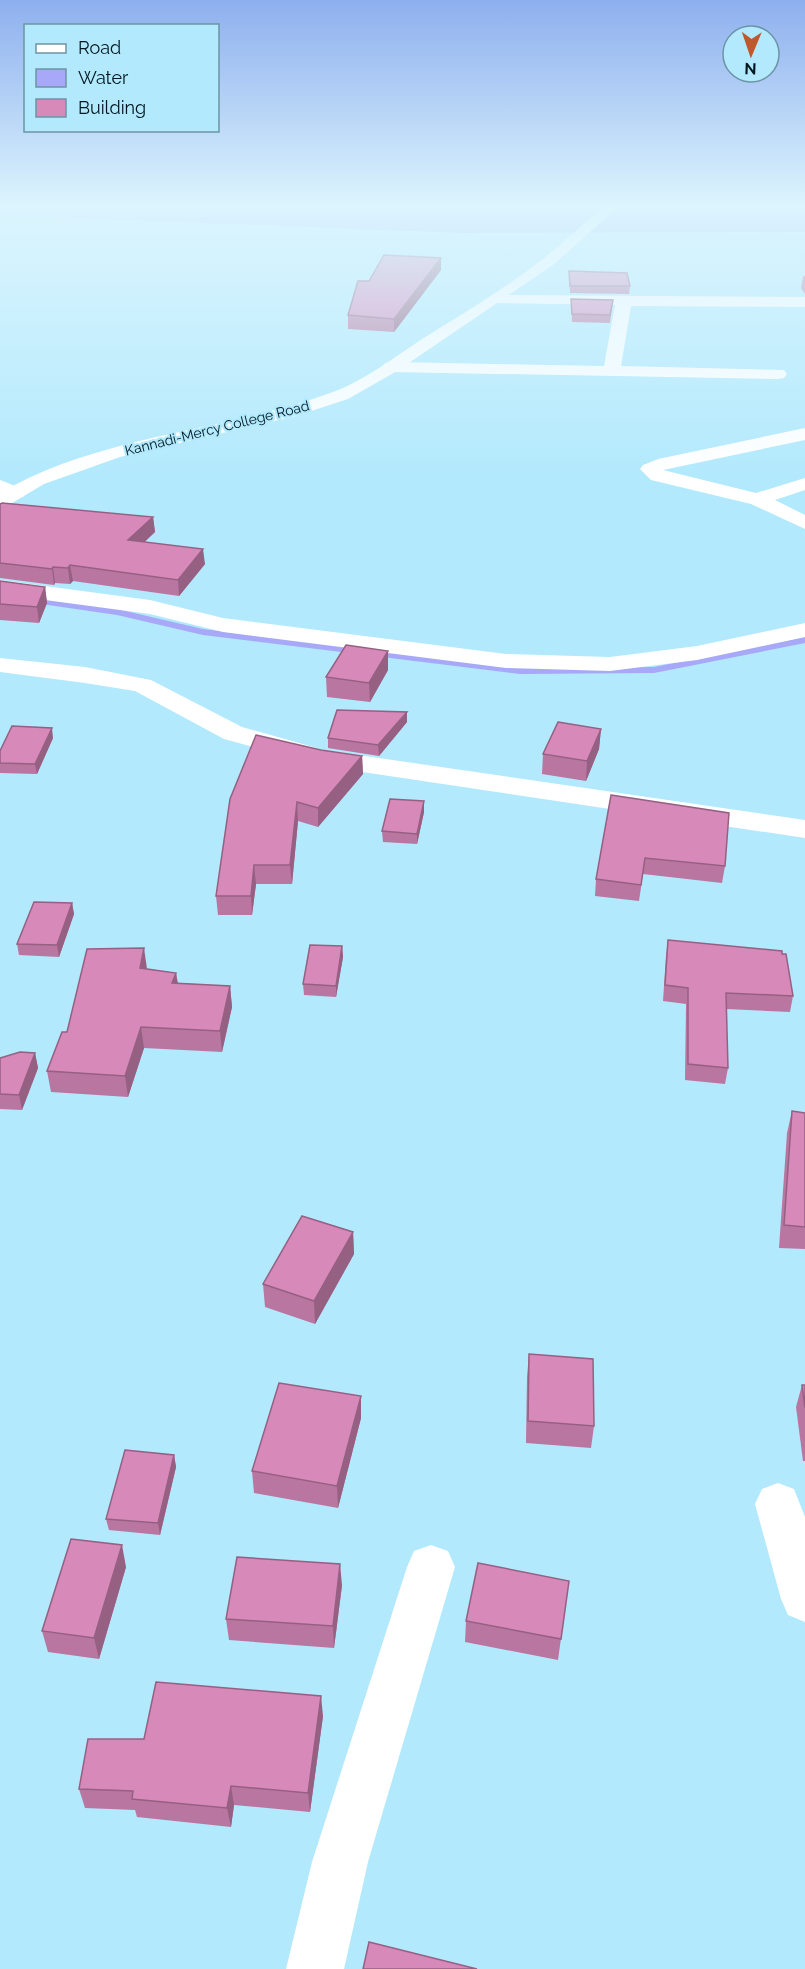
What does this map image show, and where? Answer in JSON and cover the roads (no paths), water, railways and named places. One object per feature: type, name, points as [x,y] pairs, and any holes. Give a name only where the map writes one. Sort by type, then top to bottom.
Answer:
[{"type":"street","name":"Kannadi-Mercy College Road","points":[[5,494],[37,480],[114,453],[289,412],[342,395],[392,367],[498,297]]},
{"type":"street","points":[[494,300],[805,302]]},
{"type":"street","points":[[612,369],[624,301]]},
{"type":"street","points":[[392,367],[612,369],[778,374]]},
{"type":"street","points":[[805,434],[658,465],[650,469],[658,476],[758,500],[805,523]]},
{"type":"street","points":[[758,500],[805,484]]},
{"type":"street","points":[[4,596],[150,607],[223,625],[506,661],[610,664],[697,653],[805,630]]},
{"type":"street","points":[[0,665],[85,675],[142,685],[233,733],[322,758],[805,829]]},
{"type":"street","points":[[778,1503],[805,1599]]},
{"type":"street","points":[[315,1969],[340,1862],[431,1567]]},
{"type":"waterway","points":[[0,595],[117,612],[203,632],[520,671],[654,670],[805,640]]}]
